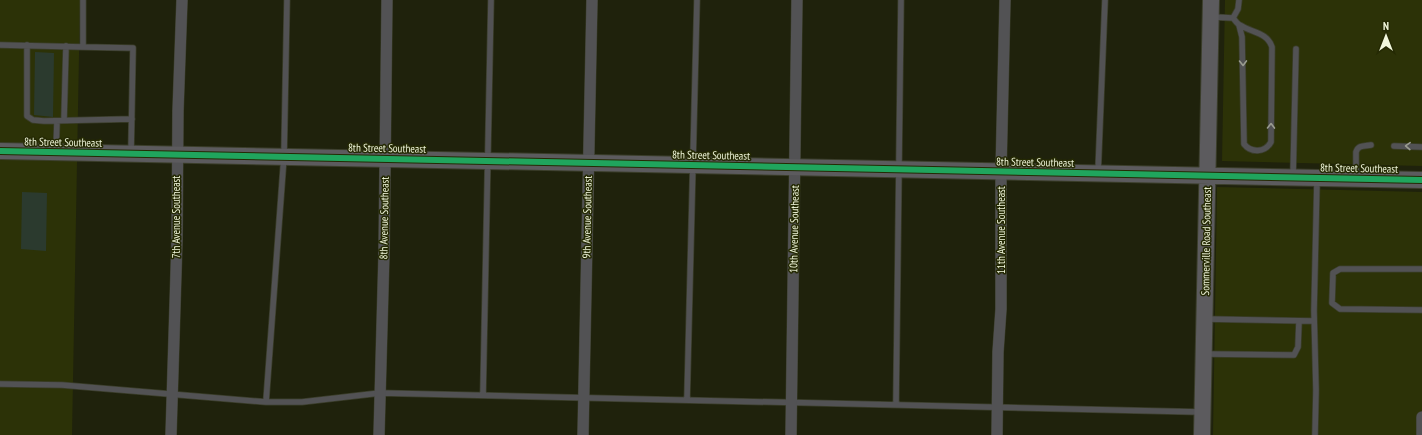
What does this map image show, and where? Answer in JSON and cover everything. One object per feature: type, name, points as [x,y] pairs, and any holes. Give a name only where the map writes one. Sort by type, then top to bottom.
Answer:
[{"type":"street","name":"7th Avenue Southeast","points":[[171,435],[182,0]]},
{"type":"street","name":"8th Avenue Southeast","points":[[379,435],[384,253],[387,0]]},
{"type":"street","name":"9th Avenue Southeast","points":[[583,435],[592,0]]},
{"type":"street","name":"10th Avenue Southeast","points":[[791,435],[797,0]]},
{"type":"street","name":"11th Avenue Southeast","points":[[997,435],[998,352],[1001,309],[1001,171],[1005,0]]},
{"type":"street","name":"Sommerville Road Southeast","points":[[1202,435],[1211,0]]},
{"type":"street","name":"8th Street Southeast","points":[[0,151],[899,168],[1422,180]]},
{"type":"street","points":[[1422,417],[1422,435]]},
{"type":"lane","points":[[83,0],[83,47]]},
{"type":"lane","points":[[266,402],[284,156],[287,0]]},
{"type":"lane","points":[[483,396],[491,0]]},
{"type":"lane","points":[[687,400],[697,0]]},
{"type":"lane","points":[[896,405],[901,0]]},
{"type":"lane","points":[[1098,173],[1104,0]]},
{"type":"lane","points":[[1233,18],[1238,9],[1239,0]]},
{"type":"lane","points":[[1210,17],[1233,18],[1239,25],[1242,37],[1244,144],[1246,148],[1250,150],[1262,150],[1269,147],[1271,142],[1272,47],[1270,41],[1259,33],[1239,25]]},
{"type":"lane","points":[[0,45],[133,48],[131,153]]},
{"type":"lane","points":[[27,45],[26,116],[33,120],[57,121],[132,120]]},
{"type":"lane","points":[[64,120],[66,46]]},
{"type":"lane","points":[[1293,177],[1296,49]]},
{"type":"lane","points":[[56,152],[57,121]]},
{"type":"lane","points":[[1356,178],[1357,149],[1361,146],[1371,145]]},
{"type":"lane","points":[[1394,146],[1422,147]]},
{"type":"lane","points":[[1315,435],[1316,390],[1314,321],[1317,178]]},
{"type":"lane","points":[[1422,270],[1340,268],[1332,273],[1332,303],[1340,309],[1422,310]]},
{"type":"lane","points":[[1205,319],[1314,321]]},
{"type":"lane","points":[[1204,354],[1294,354],[1298,347],[1299,321]]},
{"type":"lane","points":[[0,384],[62,385],[266,402],[302,402],[380,393],[1203,412]]},
{"type":"shaded area","points":[[0,0],[80,0],[72,435],[0,435]]},
{"type":"shaded area","points":[[1225,0],[1422,0],[1422,166],[1222,161]]},
{"type":"shaded area","points":[[1217,187],[1422,192],[1422,435],[1213,435]]},
{"type":"building","points":[[35,52],[54,53],[53,117],[34,115]]},
{"type":"building","points":[[22,192],[47,193],[46,251],[21,249]]},
{"type":"cycle path","points":[[0,151],[1422,180]]}]
